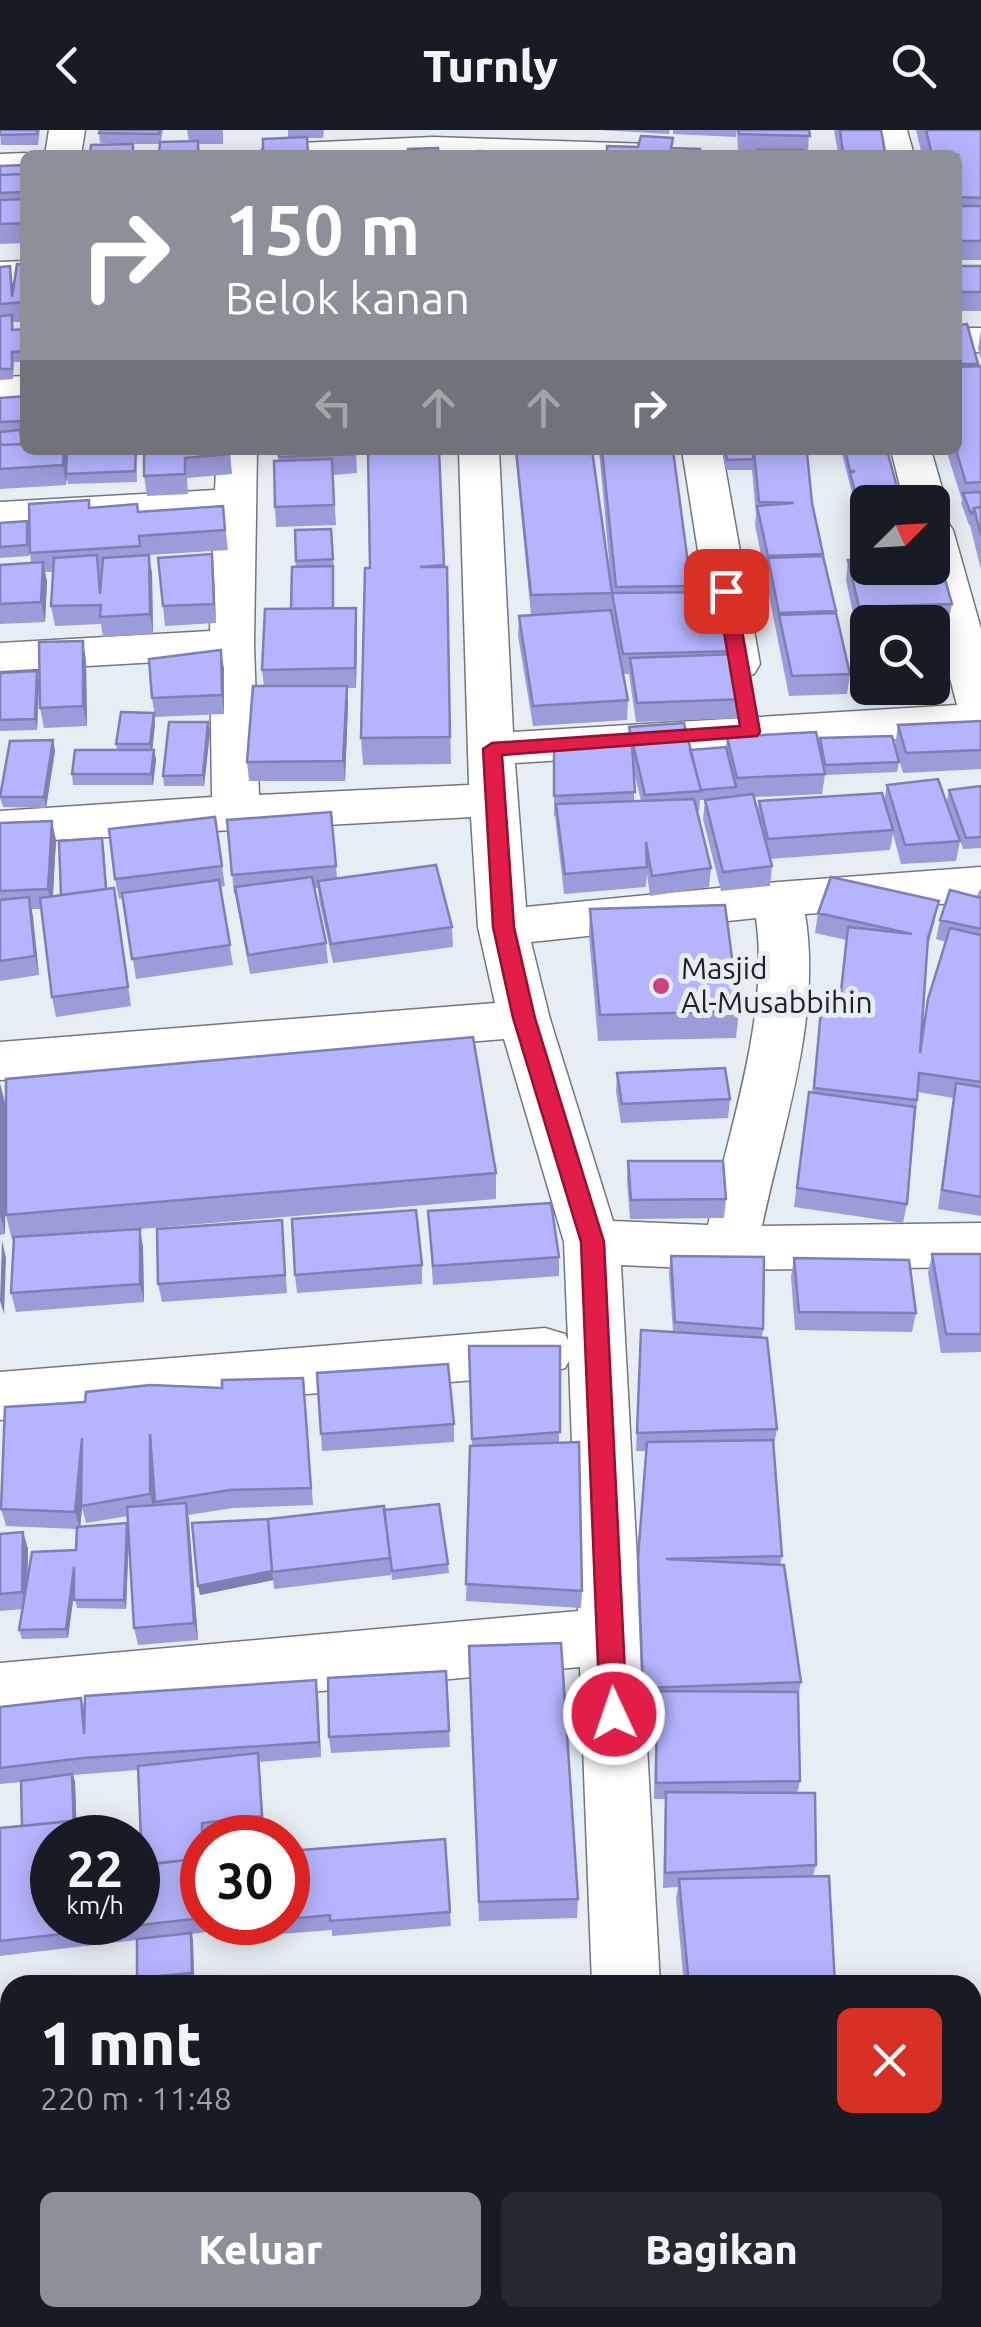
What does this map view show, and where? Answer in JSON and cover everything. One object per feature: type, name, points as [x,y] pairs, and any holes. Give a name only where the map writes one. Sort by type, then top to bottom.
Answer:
[{"type":"street","points":[[326,150],[433,139],[584,150]]},
{"type":"street","points":[[236,812],[232,644],[237,455]]},
{"type":"street","points":[[479,455],[493,800],[504,927],[524,1018],[592,1242],[626,1975]]},
{"type":"street","points":[[703,455],[750,732]]},
{"type":"street","points":[[912,455],[920,485]]},
{"type":"street","points":[[0,515],[233,501]]},
{"type":"street","points":[[947,585],[981,710]]},
{"type":"street","points":[[0,657],[232,644]]},
{"type":"street","points":[[492,749],[981,719]]},
{"type":"street","points":[[0,827],[493,800]]},
{"type":"street","points":[[504,927],[778,899],[981,884]]},
{"type":"street","points":[[730,1248],[785,997],[787,957],[778,899]]},
{"type":"street","points":[[0,1062],[524,1018]]},
{"type":"street","points":[[592,1242],[730,1248],[981,1245]]},
{"type":"street","points":[[0,1396],[598,1347]]},
{"type":"street","points":[[0,1692],[610,1636]]},
{"type":"building","points":[[0,130],[37,130],[37,134],[0,135]]},
{"type":"building","points":[[160,130],[159,134],[99,133]]},
{"type":"building","points":[[739,130],[809,130],[810,136],[739,134]]},
{"type":"building","points":[[840,130],[881,130],[885,150],[843,150]]},
{"type":"building","points":[[926,130],[981,130],[981,198],[962,197],[962,150],[931,150]]},
{"type":"building","points":[[641,136],[673,138],[671,148],[700,150],[607,150],[607,146],[638,147]]},
{"type":"building","points":[[307,137],[308,150],[263,150],[263,139]]},
{"type":"building","points":[[198,141],[198,150],[159,150],[160,142]]},
{"type":"building","points":[[133,144],[133,150],[90,150],[91,145]]},
{"type":"building","points":[[20,165],[20,174],[0,175],[0,166]]},
{"type":"building","points":[[20,174],[20,192],[0,193],[0,175]]},
{"type":"building","points":[[20,199],[20,223],[0,224],[0,200]]},
{"type":"building","points":[[962,206],[981,206],[981,241],[962,241]]},
{"type":"building","points":[[20,264],[20,302],[0,304],[0,267],[10,266],[12,297]]},
{"type":"building","points":[[962,266],[981,266],[981,292],[962,292]]},
{"type":"building","points":[[12,315],[12,330],[20,329],[20,351],[12,352],[12,369],[0,369],[0,316]]},
{"type":"building","points":[[967,324],[978,364],[962,364],[962,325]]},
{"type":"building","points":[[981,366],[981,482],[966,483],[958,455],[962,455],[962,367]]},
{"type":"building","points":[[20,396],[20,421],[0,422],[0,398]]},
{"type":"building","points":[[20,430],[20,444],[0,445],[0,432]]},
{"type":"building","points":[[20,444],[20,455],[64,455],[63,465],[0,469],[0,445]]},
{"type":"building","points":[[67,455],[136,455],[135,471],[66,474]]},
{"type":"building","points":[[144,455],[219,455],[185,458],[185,474],[144,476]]},
{"type":"building","points":[[368,455],[439,455],[444,565],[420,567],[447,567],[450,737],[361,738],[365,568],[370,568]]},
{"type":"building","points":[[517,455],[593,455],[612,593],[531,595]]},
{"type":"building","points":[[603,455],[674,455],[691,586],[616,587]]},
{"type":"building","points":[[726,455],[754,455],[753,459],[727,460]]},
{"type":"building","points":[[754,455],[807,455],[823,554],[768,556],[757,506],[794,503],[759,502]]},
{"type":"building","points":[[846,455],[888,455],[896,485],[853,485],[850,473],[855,471],[850,471]]},
{"type":"building","points":[[332,459],[334,505],[275,507],[274,461]]},
{"type":"building","points":[[981,492],[981,507],[974,508],[971,514],[963,493]]},
{"type":"building","points":[[89,500],[89,508],[137,504],[138,512],[223,506],[225,530],[139,536],[140,546],[30,553],[29,504]]},
{"type":"building","points":[[981,507],[981,536],[974,508]]},
{"type":"building","points":[[27,521],[27,545],[0,547],[0,523]]},
{"type":"building","points":[[331,529],[333,559],[296,561],[295,530]]},
{"type":"building","points":[[212,554],[214,604],[163,606],[158,558]]},
{"type":"building","points":[[97,555],[100,594],[103,558],[149,555],[150,614],[100,617],[101,605],[51,606],[54,558]]},
{"type":"building","points":[[823,556],[836,611],[779,613],[768,558]]},
{"type":"building","points":[[43,562],[41,602],[0,604],[0,565]]},
{"type":"building","points":[[333,566],[333,608],[291,609],[292,567]]},
{"type":"building","points":[[854,585],[947,585],[952,604],[921,605],[859,605]]},
{"type":"building","points":[[726,592],[737,651],[623,654],[612,593]]},
{"type":"building","points":[[356,608],[355,668],[262,670],[265,609]]},
{"type":"building","points":[[611,610],[628,700],[533,706],[519,616]]},
{"type":"building","points":[[836,613],[850,674],[792,676],[779,615]]},
{"type":"building","points":[[83,641],[83,706],[40,708],[39,642]]},
{"type":"building","points":[[221,650],[222,695],[152,698],[149,659]]},
{"type":"building","points":[[737,654],[746,699],[637,703],[630,658]]},
{"type":"building","points":[[37,671],[35,719],[0,720],[0,673]]},
{"type":"building","points":[[253,686],[347,686],[343,761],[247,762]]},
{"type":"building","points":[[121,712],[154,713],[150,744],[116,744]]},
{"type":"building","points":[[981,721],[981,750],[906,753],[898,725]]},
{"type":"building","points":[[169,722],[208,722],[203,775],[163,776]]},
{"type":"building","points":[[684,723],[701,791],[645,795],[629,727]]},
{"type":"building","points":[[816,732],[825,774],[737,778],[727,737]]},
{"type":"building","points":[[892,736],[899,762],[825,765],[820,738]]},
{"type":"building","points":[[53,740],[44,797],[0,797],[10,741]]},
{"type":"building","points":[[632,744],[635,792],[554,796],[554,748]]},
{"type":"building","points":[[726,747],[736,787],[701,790],[690,750]]},
{"type":"building","points":[[75,750],[154,750],[151,774],[72,774]]},
{"type":"building","points":[[938,779],[960,841],[905,845],[887,785]]},
{"type":"building","points":[[981,786],[981,837],[966,838],[949,790]]},
{"type":"building","points":[[882,793],[893,830],[768,839],[759,801]]},
{"type":"building","points":[[753,794],[772,866],[723,872],[705,800]]},
{"type":"building","points":[[694,799],[711,868],[652,876],[646,842],[647,867],[565,874],[556,804]]},
{"type":"building","points":[[331,812],[336,866],[232,875],[227,820]]},
{"type":"building","points":[[215,817],[222,866],[115,879],[109,829]]},
{"type":"building","points":[[52,821],[48,889],[0,891],[0,823]]},
{"type":"building","points":[[102,838],[106,889],[61,895],[59,841]]},
{"type":"building","points":[[436,865],[452,927],[331,944],[318,881]]},
{"type":"building","points":[[312,877],[326,943],[248,955],[235,887]]},
{"type":"building","points":[[831,877],[939,901],[928,938],[920,1053],[928,999],[950,928],[981,935],[981,1082],[919,1073],[917,1100],[814,1088],[822,999],[840,1001],[848,927],[912,934],[818,913]]},
{"type":"building","points":[[219,880],[230,945],[132,959],[122,893]]},
{"type":"building","points":[[114,888],[128,987],[52,997],[40,898]]},
{"type":"building","points":[[950,890],[981,898],[981,929],[940,920]]},
{"type":"building","points":[[29,897],[35,956],[0,961],[0,900]]},
{"type":"building","name":"Masjid Al-Musabbihin","points":[[725,905],[739,1011],[600,1015],[590,909]]},
{"type":"building","points":[[473,1037],[496,1173],[6,1215],[6,1079]]},
{"type":"building","points":[[725,1068],[730,1099],[622,1104],[617,1073]]},
{"type":"building","points":[[956,1083],[981,1087],[981,1197],[942,1190]]},
{"type":"building","points":[[809,1092],[915,1107],[907,1204],[797,1188]]},
{"type":"building","points":[[628,1161],[723,1161],[726,1199],[631,1200]]},
{"type":"building","points":[[551,1203],[559,1257],[433,1266],[428,1211]]},
{"type":"building","points":[[416,1210],[422,1265],[295,1275],[292,1219]]},
{"type":"building","points":[[282,1220],[285,1275],[158,1284],[157,1229]]},
{"type":"building","points":[[140,1229],[140,1284],[11,1293],[14,1237]]},
{"type":"building","points":[[932,1254],[981,1254],[981,1334],[946,1334]]},
{"type":"building","points":[[671,1256],[764,1257],[763,1329],[675,1322]]},
{"type":"building","points":[[794,1258],[909,1260],[916,1313],[799,1312]]},
{"type":"building","points":[[641,1330],[767,1338],[777,1429],[637,1433]]},
{"type":"building","points":[[469,1346],[560,1346],[560,1432],[472,1439]]},
{"type":"building","points":[[448,1364],[454,1424],[321,1434],[317,1373]]},
{"type":"building","points":[[303,1378],[311,1488],[230,1490],[155,1502],[150,1434],[150,1494],[81,1506],[82,1438],[75,1512],[1,1509],[5,1407],[85,1402],[86,1392],[150,1385],[222,1388],[222,1380]]},
{"type":"building","points":[[773,1440],[782,1556],[666,1559],[784,1565],[801,1682],[643,1688],[638,1558],[647,1442]]},
{"type":"building","points":[[579,1442],[582,1591],[466,1584],[470,1446]]},
{"type":"building","points":[[186,1503],[194,1623],[134,1628],[127,1507]]},
{"type":"building","points":[[439,1504],[448,1564],[392,1571],[384,1510]]},
{"type":"building","points":[[384,1506],[390,1558],[272,1572],[268,1519]]},
{"type":"building","points":[[268,1519],[272,1571],[198,1586],[192,1523]]},
{"type":"building","points":[[127,1523],[124,1600],[74,1600],[74,1567],[66,1629],[19,1630],[32,1552],[76,1550],[77,1527]]},
{"type":"building","points":[[23,1532],[22,1592],[0,1594],[0,1534]]},
{"type":"building","points":[[561,1643],[578,1899],[479,1902],[469,1646]]},
{"type":"building","points":[[446,1671],[449,1731],[329,1737],[328,1678]]},
{"type":"building","points":[[316,1680],[319,1742],[83,1758],[0,1768],[0,1707],[81,1698],[84,1734],[85,1696]]},
{"type":"building","points":[[657,1691],[798,1692],[800,1781],[656,1783]]},
{"type":"building","points":[[258,1753],[262,1815],[180,1815],[180,1861],[160,1863],[160,1815],[140,1815],[138,1766]]},
{"type":"building","points":[[72,1774],[74,1815],[30,1815],[30,1825],[22,1826],[21,1781]]},
{"type":"building","points":[[666,1792],[815,1793],[816,1865],[665,1873]]},
{"type":"building","points":[[30,1825],[30,1938],[0,1941],[0,1828]]},
{"type":"building","points":[[445,1839],[450,1912],[330,1921],[330,1915],[310,1917],[310,1849]]},
{"type":"building","points":[[180,1861],[180,1921],[160,1923],[160,1863]]},
{"type":"building","points":[[829,1876],[834,1975],[688,1975],[679,1879]]},
{"type":"building","points":[[180,1934],[180,1945],[191,1945],[192,1973],[137,1975],[137,1945],[160,1945],[160,1936]]},
{"type":"place","name":"Masjid Al-Musabbihin","points":[[661,986]]},
{"type":"route","points":[[614,1714],[592,1242],[524,1018],[504,927],[492,749],[750,732],[726,591]]}]
